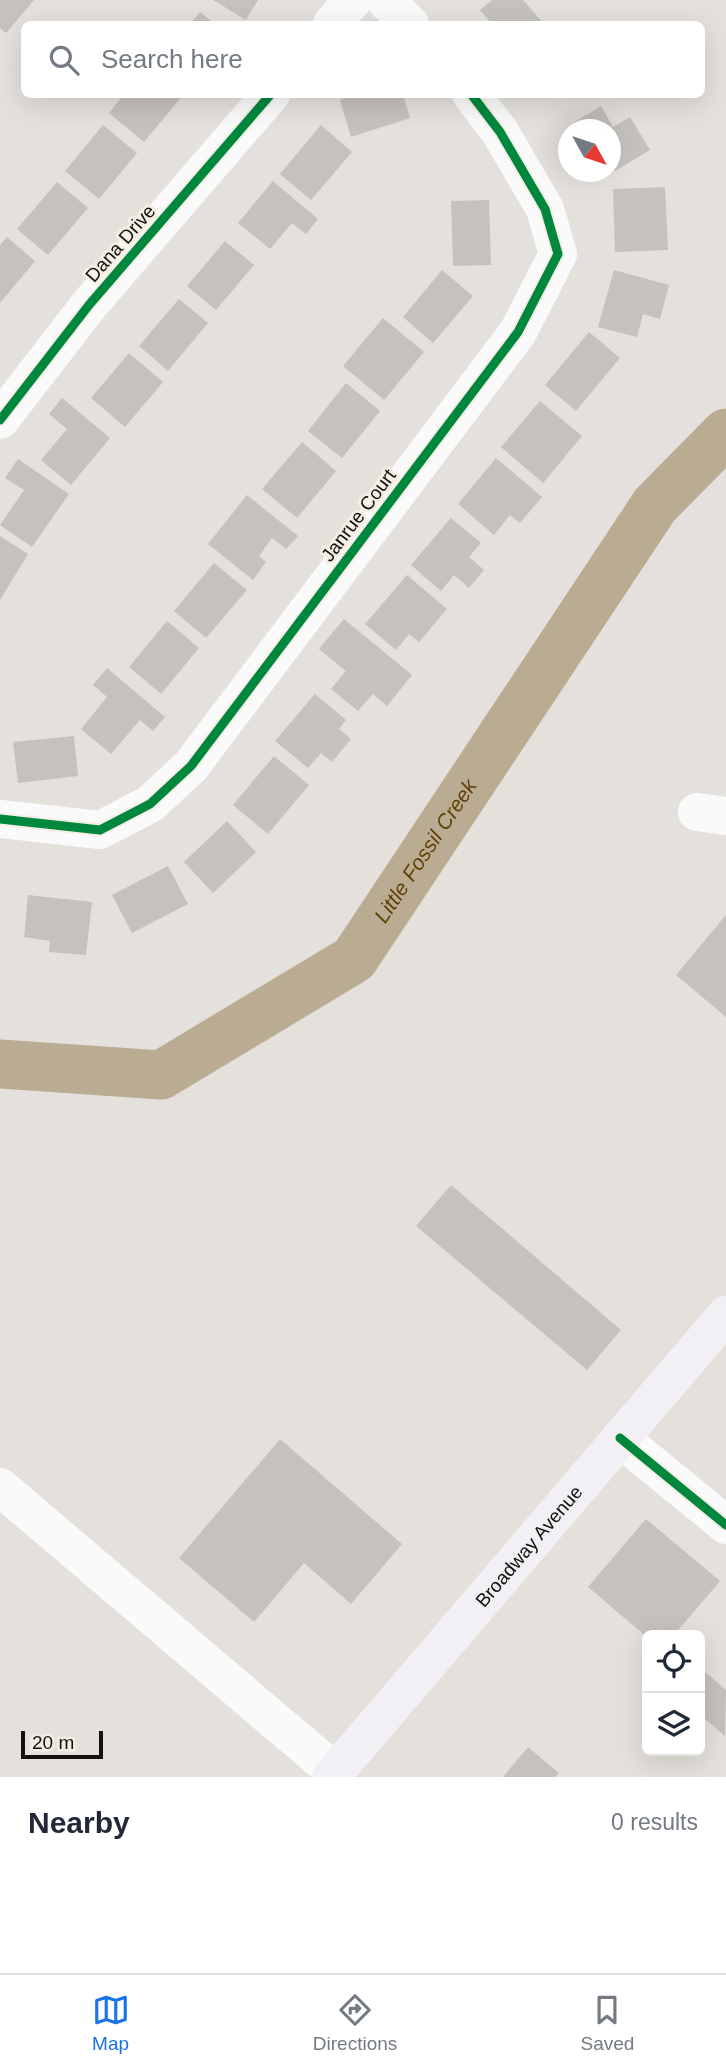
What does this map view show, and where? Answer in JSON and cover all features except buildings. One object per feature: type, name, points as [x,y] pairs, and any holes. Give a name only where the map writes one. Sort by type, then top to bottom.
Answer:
[{"type":"main road","name":"Broadway Avenue","points":[[333,1774],[726,1315]]},
{"type":"street","points":[[335,21],[353,0]]},
{"type":"street","points":[[385,0],[407,21]]},
{"type":"street","name":"Dana Drive","points":[[0,420],[89,305],[268,98]]},
{"type":"street","name":"Janrue Court","points":[[0,819],[100,830],[150,804],[191,766],[518,332],[558,254],[545,209],[500,132],[474,98]]},
{"type":"street","points":[[620,1438],[726,1525]]},
{"type":"street","points":[[0,1487],[333,1774]]},
{"type":"waterway","name":"Little Fossil Creek","points":[[0,1064],[161,1075],[354,959],[655,505],[726,433]]},
{"type":"cycle path","points":[[0,420],[89,305],[268,98]]},
{"type":"cycle path","points":[[0,819],[100,830],[150,804],[191,766],[518,332],[558,254],[545,209],[500,132],[474,98]]},
{"type":"cycle path","points":[[620,1438],[726,1525]]}]
